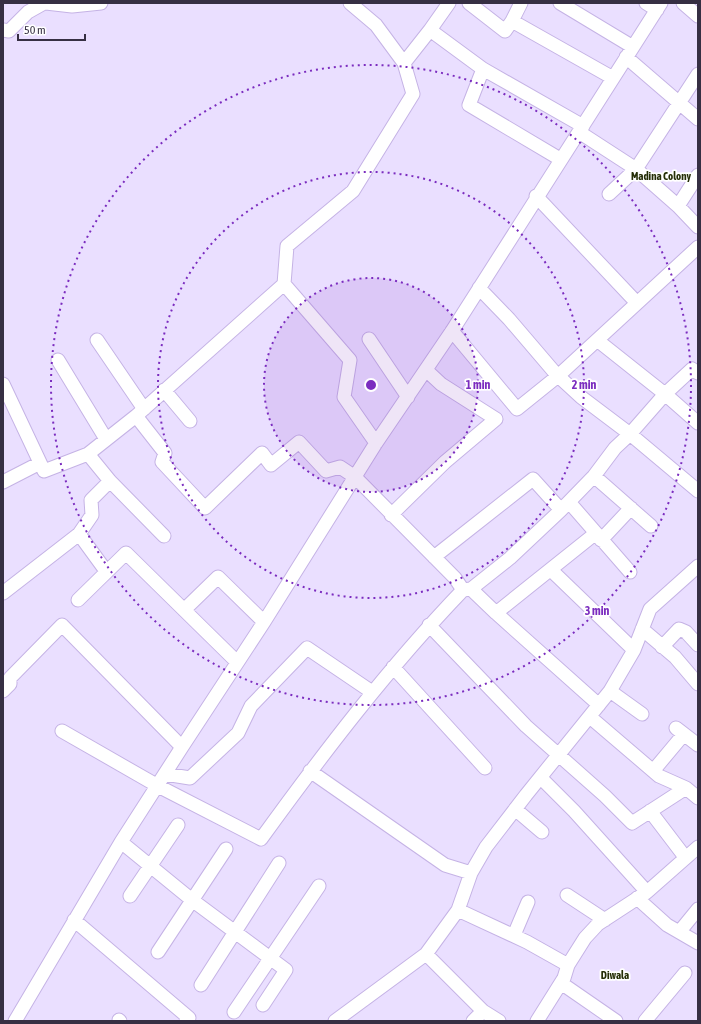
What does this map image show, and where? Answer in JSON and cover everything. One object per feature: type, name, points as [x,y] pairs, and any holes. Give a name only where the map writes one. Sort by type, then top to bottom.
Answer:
[{"type":"street","points":[[3,30],[9,31],[28,12],[45,3],[101,3]]},
{"type":"street","points":[[3,384],[44,471],[88,454],[140,412],[284,284],[287,246],[353,191],[413,94],[404,63],[376,24],[350,3]]},
{"type":"street","points":[[404,63],[449,3]]},
{"type":"street","points":[[470,3],[505,31],[521,3]]},
{"type":"street","points":[[560,3],[629,52],[679,103],[698,119]]},
{"type":"street","points":[[21,1018],[74,920],[90,897],[121,842],[236,662],[264,622],[376,443],[452,331],[536,196],[659,7],[646,3]]},
{"type":"street","points":[[683,3],[698,16]]},
{"type":"street","points":[[512,21],[613,78]]},
{"type":"street","points":[[430,30],[483,69],[581,129],[636,169],[678,206],[698,227]]},
{"type":"street","points":[[483,69],[468,105],[560,160]]},
{"type":"street","points":[[609,194],[636,169],[698,74]]},
{"type":"street","points":[[678,206],[698,175]]},
{"type":"street","points":[[536,196],[637,303]]},
{"type":"street","points":[[452,331],[517,409],[558,376],[698,247]]},
{"type":"street","points":[[284,284],[350,360],[344,397],[376,443]]},
{"type":"street","points":[[479,288],[558,376],[581,397],[630,434],[698,491]]},
{"type":"street","points":[[369,338],[408,397]]},
{"type":"street","points":[[97,340],[165,453],[162,462],[205,508],[262,454],[271,465],[299,442],[326,471],[340,467],[355,477],[455,578],[599,705]]},
{"type":"street","points":[[597,340],[665,394],[698,423]]},
{"type":"street","points":[[58,360],[106,439]]},
{"type":"street","points":[[62,731],[158,786],[261,839],[310,771],[372,692],[429,625],[467,589],[510,558],[565,506],[594,476],[615,448],[630,434],[665,394],[692,369],[698,373]]},
{"type":"street","points":[[391,514],[445,462],[496,419],[441,384],[426,370]]},
{"type":"street","points":[[164,390],[190,421]]},
{"type":"street","points":[[88,454],[110,480],[164,536]]},
{"type":"street","points":[[3,482],[40,463]]},
{"type":"street","points":[[594,476],[651,526]]},
{"type":"street","points":[[434,557],[533,479],[599,536],[630,572]]},
{"type":"street","points":[[3,593],[79,534],[92,515],[91,500],[110,480]]},
{"type":"street","points":[[496,613],[551,570],[599,536],[631,508]]},
{"type":"street","points":[[79,534],[106,571]]},
{"type":"street","points":[[78,600],[126,553],[236,662]]},
{"type":"street","points":[[335,1021],[426,954],[458,910],[471,873],[486,847],[610,691],[634,650],[650,609],[698,566]]},
{"type":"street","points":[[551,570],[634,650]]},
{"type":"street","points":[[184,610],[218,577],[264,622]]},
{"type":"street","points":[[3,691],[10,684],[6,675],[62,625],[182,747]]},
{"type":"street","points":[[429,625],[526,726],[605,796],[632,823],[686,788]]},
{"type":"street","points":[[642,629],[675,658],[698,684]]},
{"type":"street","points":[[662,647],[678,629],[686,632],[698,645]]},
{"type":"street","points":[[165,774],[190,778],[238,733],[251,706],[307,648],[372,692]]},
{"type":"street","points":[[393,667],[485,768]]},
{"type":"street","points":[[610,691],[642,714]]},
{"type":"street","points":[[590,717],[659,776],[686,788],[698,798]]},
{"type":"street","points":[[653,771],[680,731],[698,745]]},
{"type":"street","points":[[310,771],[445,865],[471,873]]},
{"type":"street","points":[[540,778],[574,811],[667,924],[698,943]]},
{"type":"street","points":[[515,809],[542,832]]},
{"type":"street","points":[[650,811],[685,857]]},
{"type":"street","points":[[130,896],[178,825]]},
{"type":"street","points":[[121,842],[192,900],[286,970],[263,1006]]},
{"type":"street","points":[[537,1021],[561,983],[568,965],[585,938],[598,924],[642,895],[698,847]]},
{"type":"street","points":[[158,952],[226,849]]},
{"type":"street","points":[[200,985],[279,863]]},
{"type":"street","points":[[234,1012],[319,886]]},
{"type":"street","points":[[567,895],[605,920]]},
{"type":"street","points":[[514,935],[528,902]]},
{"type":"street","points":[[680,931],[698,909]]},
{"type":"street","points":[[458,910],[514,935],[568,965]]},
{"type":"street","points":[[74,920],[189,1018],[186,1021]]},
{"type":"street","points":[[426,954],[483,1011],[499,1021]]},
{"type":"street","points":[[645,1021],[685,973]]},
{"type":"street","points":[[561,983],[610,1019]]},
{"type":"street","points":[[473,1021],[483,1011]]},
{"type":"district","name":"Madina Colony","points":[[661,176]]},
{"type":"district","name":"Diwala","points":[[615,975]]}]
